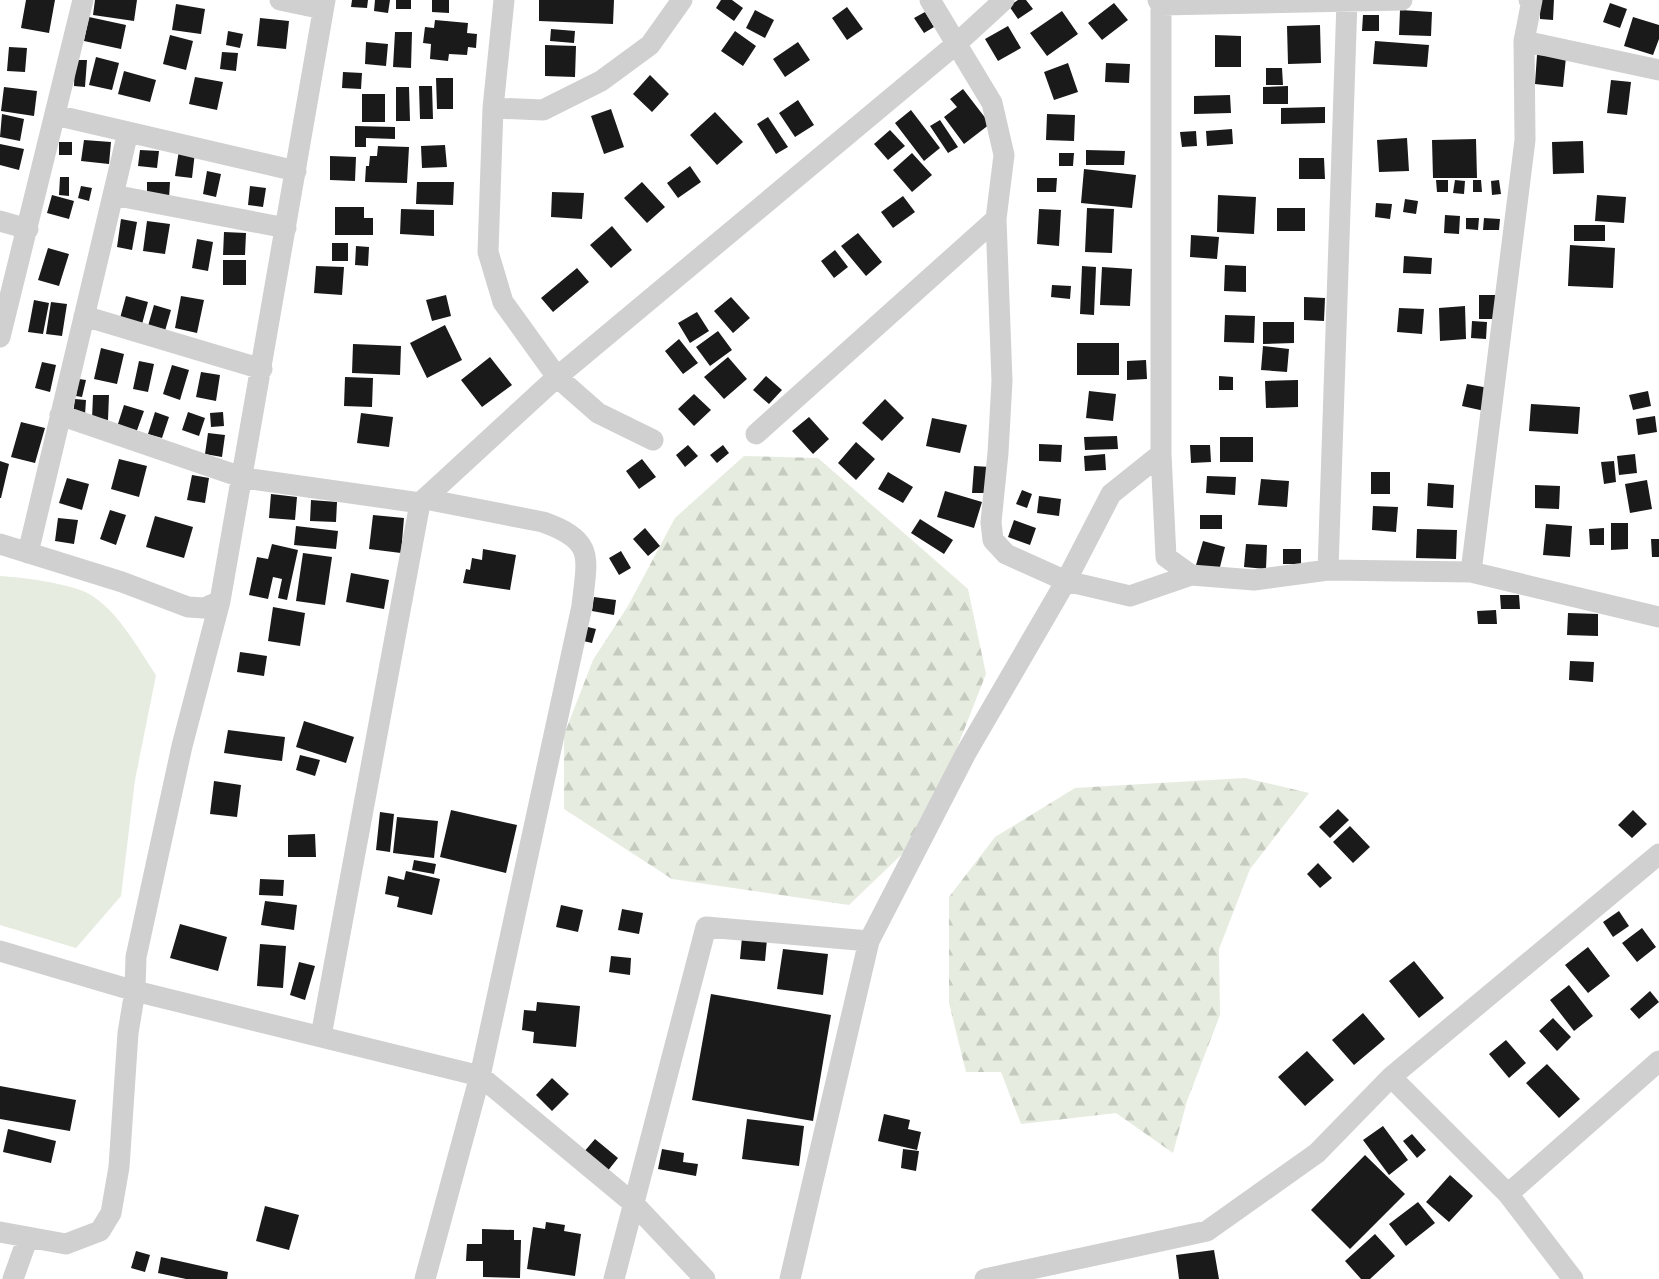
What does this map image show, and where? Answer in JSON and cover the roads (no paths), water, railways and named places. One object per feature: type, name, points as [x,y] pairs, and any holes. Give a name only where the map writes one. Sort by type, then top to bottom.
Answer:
[{"type":"street","points":[[0,337],[83,0]]},
{"type":"street","points":[[0,1232],[66,1244],[100,1231],[111,1213],[119,1167],[136,957],[180,757],[220,601],[244,478],[324,4],[280,0]]},
{"type":"street","points":[[504,0],[493,108],[488,252],[503,302],[557,377],[598,413],[653,440]]},
{"type":"street","points":[[493,108],[543,110],[601,81],[650,45],[682,0]]},
{"type":"street","points":[[930,0],[992,103],[1004,155],[996,219],[1002,381],[991,522],[993,540],[1006,554],[1066,581],[1130,596],[1191,575],[1254,580],[1328,570],[1471,572],[1659,617]]},
{"type":"street","points":[[321,1036],[422,501],[557,377],[955,45],[1004,0]]},
{"type":"street","points":[[1191,575],[1166,557],[1161,454],[1160,2],[1402,0]]},
{"type":"street","points":[[1471,572],[1525,140],[1524,41],[1532,0],[1529,0]]},
{"type":"street","points":[[1328,570],[1347,1]]},
{"type":"street","points":[[1524,41],[1659,70]]},
{"type":"street","points":[[56,115],[296,171]]},
{"type":"street","points":[[28,553],[128,132]]},
{"type":"street","points":[[112,195],[286,228]]},
{"type":"street","points":[[756,434],[996,219]]},
{"type":"street","points":[[0,221],[28,229]]},
{"type":"street","points":[[84,316],[262,369]]},
{"type":"street","points":[[60,415],[244,478],[422,501],[543,522],[579,540],[587,558],[582,606],[480,1076],[425,1279]]},
{"type":"street","points":[[790,1279],[869,941],[966,753],[1066,581],[1111,494],[1161,454]]},
{"type":"street","points":[[0,544],[122,582],[188,608],[204,608],[220,601]]},
{"type":"street","points":[[985,1279],[1207,1231],[1317,1153],[1391,1077],[1659,854]]},
{"type":"street","points":[[614,1279],[706,927],[869,941]]},
{"type":"street","points":[[0,951],[135,991],[480,1076],[634,1204],[705,1279]]},
{"type":"street","points":[[1508,1194],[1659,1061]]},
{"type":"street","points":[[1391,1077],[1508,1194],[1573,1279]]},
{"type":"street","points":[[14,1279],[28,1237]]}]
